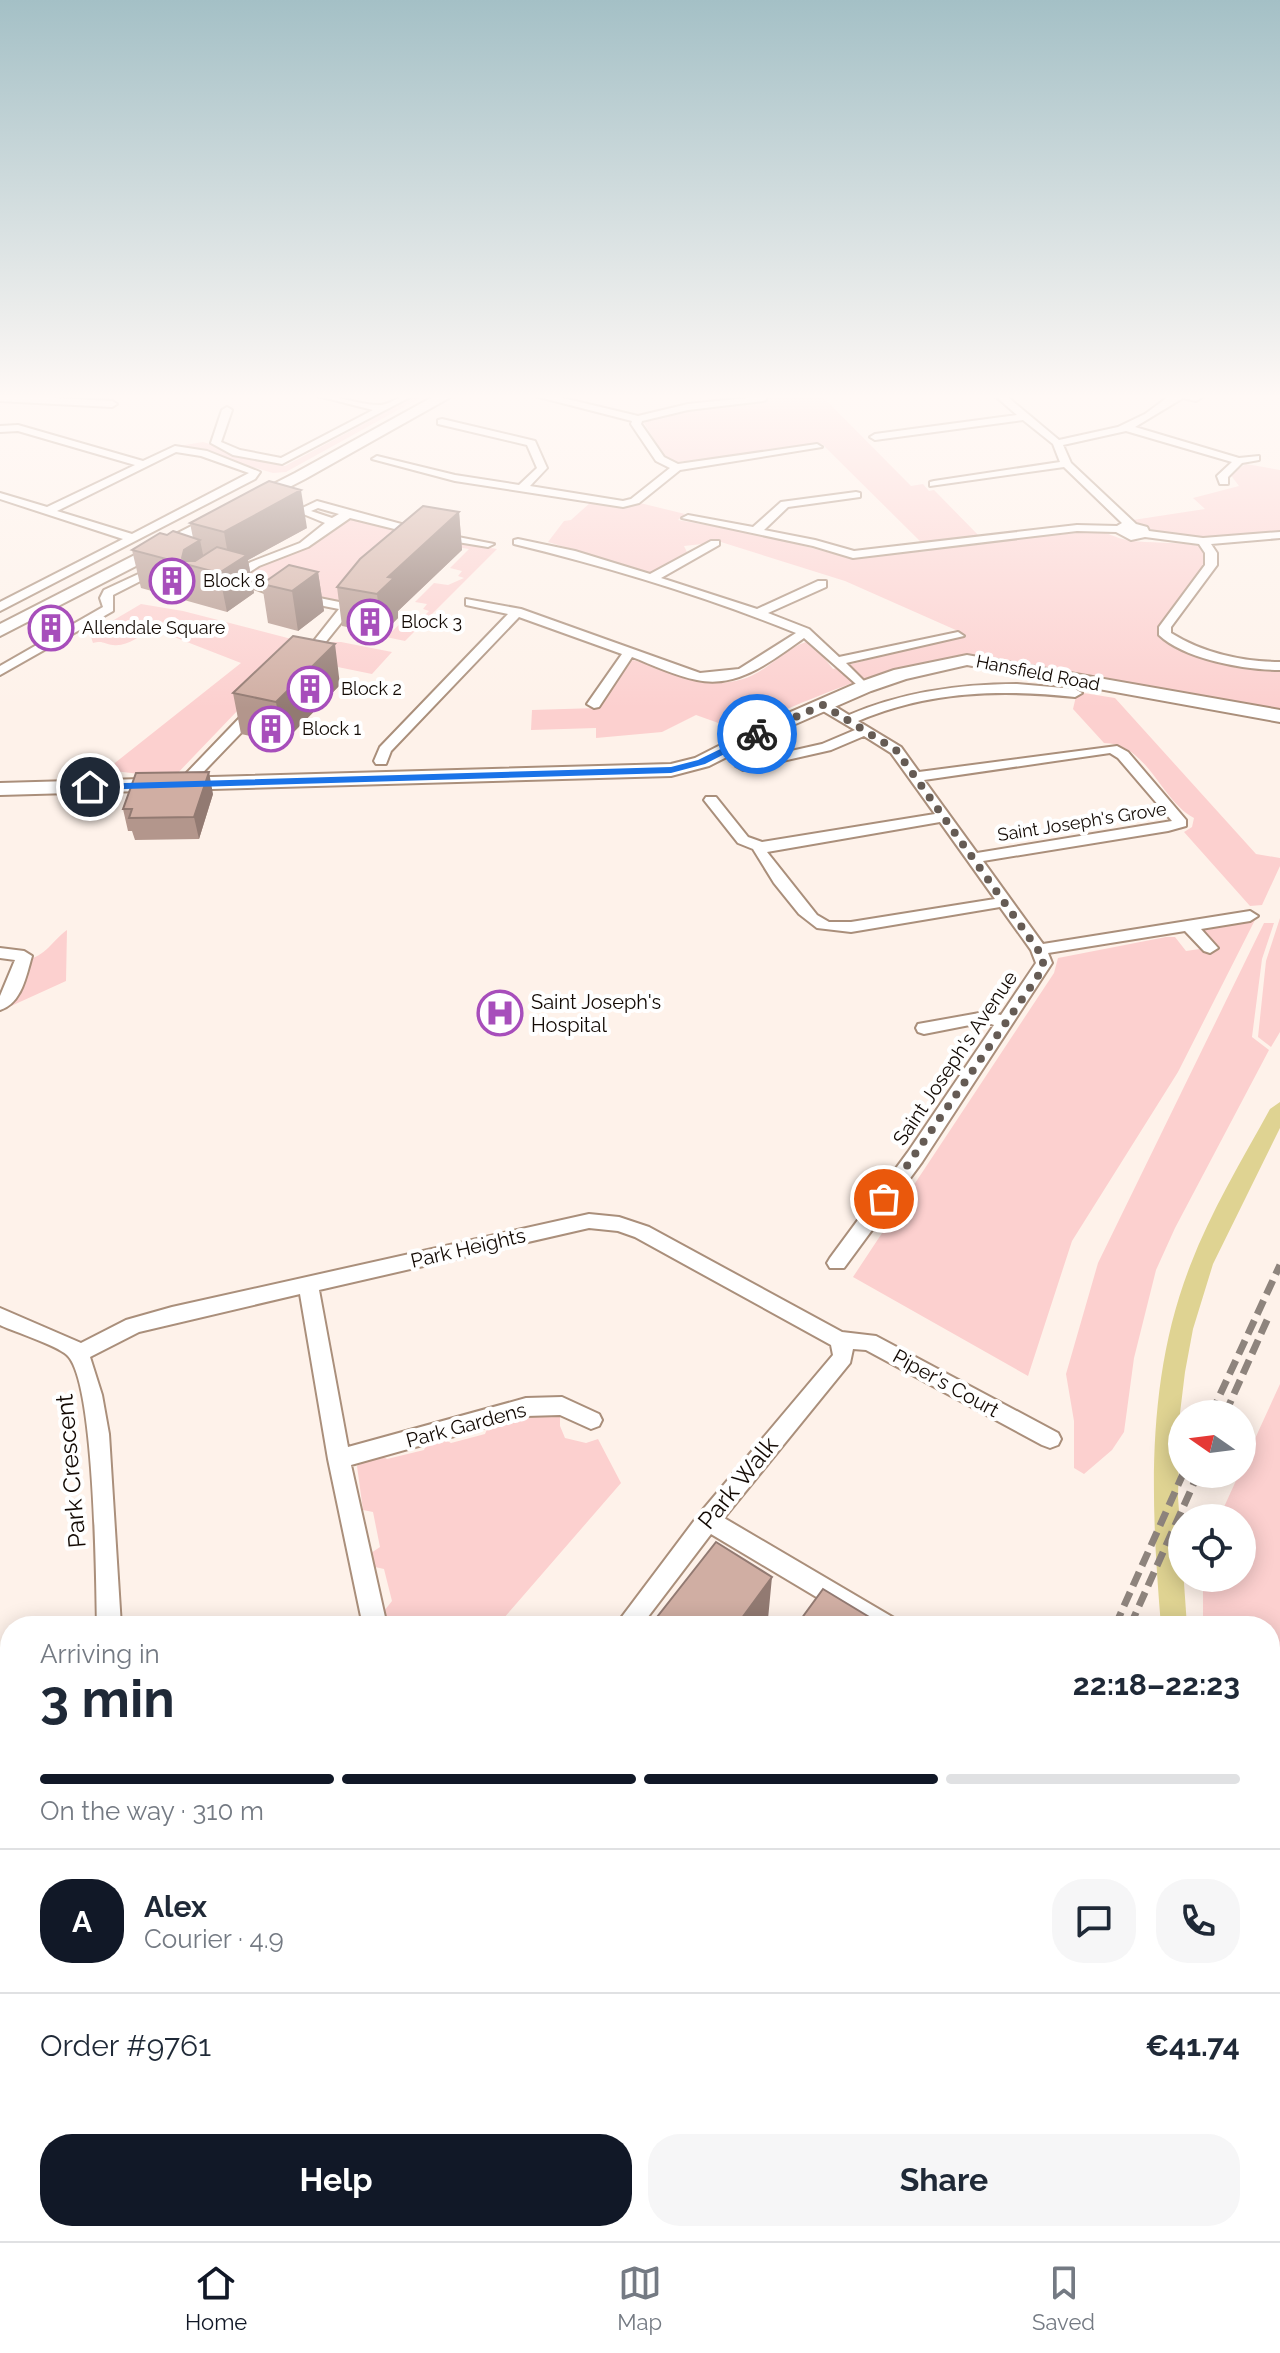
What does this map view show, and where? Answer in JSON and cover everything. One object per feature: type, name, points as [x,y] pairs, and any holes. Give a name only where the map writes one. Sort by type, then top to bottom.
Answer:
[{"type":"street","points":[[8,499],[133,538]]},
{"type":"street","points":[[48,511],[73,499]]},
{"type":"street","points":[[3,603],[208,499]]},
{"type":"street","points":[[0,631],[256,499]]},
{"type":"street","points":[[588,499],[615,503],[638,499]]},
{"type":"street","points":[[756,531],[785,504],[828,499]]},
{"type":"street","points":[[1098,499],[1131,537],[1145,534],[1203,541],[1280,535]]},
{"type":"street","points":[[0,513],[21,503]]},
{"type":"street","points":[[333,522],[301,511],[317,504],[422,538],[488,544]]},
{"type":"street","points":[[346,607],[282,594],[222,577],[304,545],[333,522],[349,514]]},
{"type":"street","points":[[688,518],[815,543],[853,555],[1077,528],[1125,527]]},
{"type":"street","points":[[1203,541],[1211,553],[1211,565],[1165,627],[1165,635],[1173,641],[1212,654],[1265,667],[1280,666]]},
{"type":"street","points":[[518,542],[571,553],[652,578],[805,632],[864,687]]},
{"type":"street","points":[[652,578],[715,543]]},
{"type":"street","points":[[0,671],[109,608],[108,593],[175,562]]},
{"type":"street","points":[[758,613],[822,584]]},
{"type":"street","points":[[292,673],[359,593]]},
{"type":"street","points":[[470,602],[517,612],[699,677],[720,679],[736,676],[757,665],[805,632]]},
{"type":"street","points":[[381,761],[385,750],[517,612]]},
{"type":"street","points":[[837,661],[958,636]]},
{"type":"street","points":[[594,704],[629,652]]},
{"type":"street","name":"Hansfield Road","points":[[0,789],[671,770],[702,762],[864,687],[916,670],[967,660],[998,663],[1106,686],[1280,716]]},
{"type":"street","points":[[848,720],[882,705],[959,689],[1025,683],[1075,693]]},
{"type":"street","points":[[182,786],[262,702]]},
{"type":"street","points":[[823,705],[896,750],[1039,950],[1250,916]]},
{"type":"street","points":[[743,766],[758,759],[826,747],[865,731]]},
{"type":"street","name":"Saint Joseph's Grove","points":[[915,777],[1112,749],[1123,755],[1181,820],[1177,826],[974,858]]},
{"type":"street","points":[[711,800],[743,840],[761,847],[944,817]]},
{"type":"street","points":[[761,847],[760,852],[800,904],[818,923],[826,926],[851,927],[1003,902]]},
{"type":"street","points":[[1190,927],[1210,948]]},
{"type":"street","name":"Saint Joseph's Avenue","points":[[837,1263],[915,1157],[1043,968],[1039,950]]},
{"type":"street","points":[[0,953],[24,956],[11,995],[0,1005]]},
{"type":"street","points":[[924,1028],[985,1017],[1006,1022]]},
{"type":"street","name":"Park Heights","points":[[80,1353],[133,1326],[589,1221],[619,1224],[642,1232],[839,1340]]},
{"type":"street","points":[[308,1285],[339,1459],[373,1616]]},
{"type":"street","points":[[0,1316],[80,1353]]},
{"type":"street","name":"Piper's Court","points":[[839,1340],[869,1342],[1050,1439]]},
{"type":"street","name":"Park Walk","points":[[635,1616],[708,1520],[843,1357],[839,1340]]},
{"type":"street","name":"Park Crescent","points":[[80,1353],[93,1395],[98,1430],[108,1616]]},
{"type":"street","name":"Park Gardens","points":[[339,1459],[526,1407],[562,1406],[591,1420]]},
{"type":"street","points":[[708,1520],[869,1616]]},
{"type":"shaded area","points":[[877,499],[942,499],[985,542],[1096,531],[1127,540],[1200,546],[1207,557],[1196,579],[1161,623],[1158,634],[1199,653],[1280,668],[1280,712],[981,655],[949,658],[887,672],[826,693],[738,730],[696,715],[662,732],[596,738],[596,728],[531,730],[532,710],[597,708],[621,667],[633,660],[708,682],[738,681],[806,642],[813,644],[833,669],[919,646],[958,631],[845,581],[721,542],[684,546],[687,552],[649,573],[548,542],[564,521],[571,520],[591,502],[624,508],[640,503],[685,514],[678,520],[758,534],[846,557],[930,551]]},
{"type":"shaded area","points":[[1194,499],[1280,499],[1280,533],[1185,537],[1149,529],[1133,520],[1205,509]]},
{"type":"shaded area","points":[[354,517],[406,531],[342,602],[251,582],[244,576],[313,544],[342,521]]},
{"type":"shaded area","points":[[435,539],[497,549],[405,641],[386,637],[405,619],[413,620],[418,614],[425,615],[429,611],[423,609],[427,604],[415,602],[434,583],[448,585],[464,578],[458,576],[462,571],[450,568],[469,549],[425,542]]},
{"type":"shaded area","points":[[141,604],[183,611],[303,642],[173,778],[106,770],[241,663],[151,628],[123,644],[93,643],[90,634]]},
{"type":"shaded area","points":[[333,642],[392,652],[372,674],[323,664],[329,644]]},
{"type":"shaded area","points":[[1077,692],[1115,698],[1256,854],[1280,858],[1280,866],[1262,905],[1250,906],[1184,832],[1192,827],[1194,818],[1182,810],[1143,762],[1132,752],[1104,743],[1073,709]]},
{"type":"shaded area","points":[[1256,918],[1178,1072],[1072,1241],[1028,1376],[853,1277],[1054,973],[1058,958],[1166,937],[1175,937],[1186,951],[1213,947],[1204,930],[1209,926]]},
{"type":"shaded area","points":[[1280,918],[1280,1032],[1271,1047],[1258,1037],[1266,961]]},
{"type":"shaded area","points":[[1264,923],[1274,923],[1262,959],[1252,1037],[1269,1050],[1156,1270],[1134,1358],[1124,1432],[1112,1450],[1084,1474],[1074,1468],[1074,1421],[1066,1374],[1098,1263]]},
{"type":"shaded area","points":[[67,930],[66,981],[0,1011],[26,960],[44,952]]},
{"type":"shaded area","points":[[1280,1384],[1280,1616],[1203,1616],[1203,1592],[1256,1592],[1256,1504],[1225,1504],[1233,1488],[1256,1488],[1256,1436]]},
{"type":"shaded area","points":[[554,1412],[560,1415],[565,1438],[586,1443],[598,1439],[621,1483],[506,1616],[385,1616],[384,1611],[392,1601],[384,1569],[375,1567],[371,1553],[380,1547],[373,1512],[363,1510],[357,1466],[364,1459],[379,1454],[387,1459],[424,1450],[428,1441],[442,1438],[451,1443],[485,1434],[488,1427]]},
{"type":"building","points":[[236,499],[285,499],[224,532],[190,523]]},
{"type":"building","points":[[423,506],[459,512],[388,577],[394,578],[377,594],[337,587],[360,559]]},
{"type":"building","points":[[173,531],[200,540],[184,550],[182,558],[185,561],[195,561],[217,547],[247,555],[219,573],[132,550],[160,533],[167,535]]},
{"type":"building","points":[[289,565],[318,572],[292,591],[262,584]]},
{"type":"building","points":[[293,636],[335,644],[276,702],[233,693]]},
{"type":"building","points":[[209,772],[194,817],[129,818],[132,809],[123,809],[136,773]]},
{"type":"building","points":[[716,1542],[772,1577],[743,1616],[658,1616]]},
{"type":"building","points":[[823,1589],[868,1616],[803,1616]]},
{"type":"waterway","points":[[1173,1616],[1165,1497],[1166,1455],[1173,1372],[1182,1329],[1211,1242],[1280,1109]]},
{"type":"railway","points":[[1217,1400],[1280,1265]]},
{"type":"railway","points":[[1231,1400],[1268,1318]]},
{"type":"railway","points":[[1119,1616],[1177,1488]]},
{"type":"railway","points":[[1134,1616],[1192,1488]]},
{"type":"way so far","points":[[757,734],[823,705],[896,750],[1043,957],[1043,968],[1034,982],[884,1199]]},
{"type":"place","name":"Block 8","points":[[172,581]]},
{"type":"place","name":"Block 3","points":[[370,622]]},
{"type":"place","name":"Allendale Square","points":[[51,628]]},
{"type":"place","name":"Block 2","points":[[310,689]]},
{"type":"place","name":"Block 1","points":[[271,729]]},
{"type":"place","name":"Saint Joseph's Hospital","points":[[500,1013]]},
{"type":"route","points":[[90,787],[671,770],[702,762],[757,734]]}]
